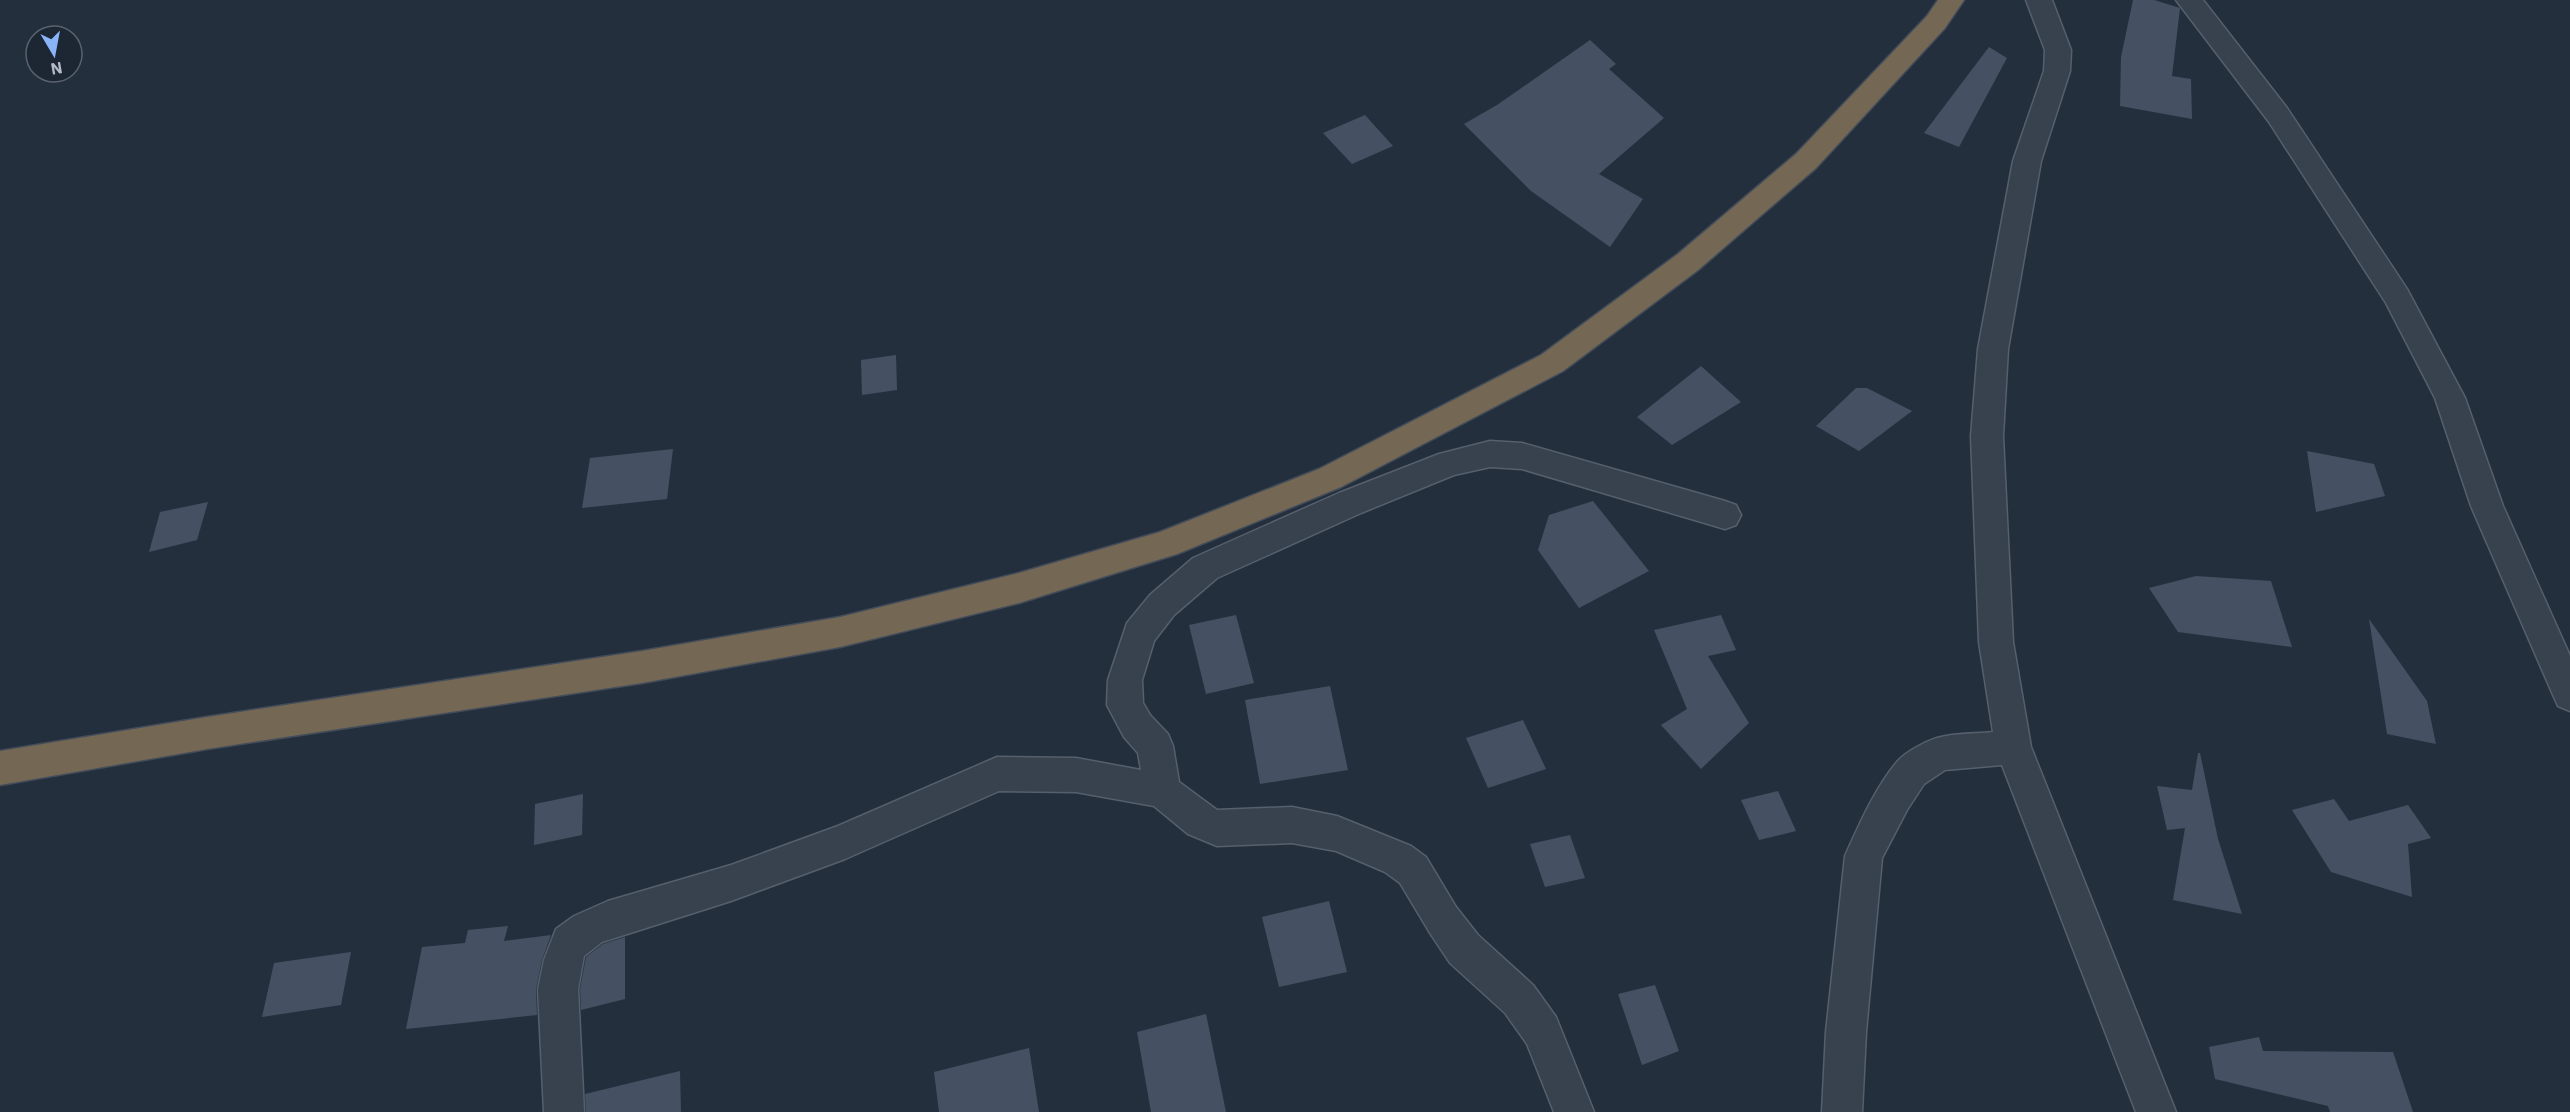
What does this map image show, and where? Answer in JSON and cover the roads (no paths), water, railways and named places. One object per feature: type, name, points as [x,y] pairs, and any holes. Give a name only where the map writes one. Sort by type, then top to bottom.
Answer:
[{"type":"highway","points":[[0,768],[195,735],[642,667],[840,632],[1019,588],[1165,544],[1330,478],[1551,363],[1688,262],[1806,161],[1936,22],[1950,0]]},
{"type":"street","points":[[2039,0],[2058,50],[2057,71],[2027,160],[1993,350],[1987,436],[1996,642],[2013,747],[2156,1112]]},
{"type":"street","points":[[2189,0],[2278,115],[2397,297],[2450,398],[2487,506],[2570,695]]},
{"type":"street","points":[[1163,791],[1155,746],[1137,726],[1125,705],[1125,680],[1139,634],[1162,605],[1205,568],[1350,503],[1450,463],[1490,454],[1522,456],[1725,516]]},
{"type":"street","points":[[1842,1112],[1846,1032],[1864,856],[1894,798],[1911,772],[1939,754],[2013,747]]},
{"type":"street","points":[[564,1112],[558,989],[563,960],[570,943],[588,929],[608,920],[731,883],[845,841],[997,774],[1076,775],[1163,791],[1200,822],[1217,828],[1292,825],[1337,834],[1384,852],[1413,870],[1443,920],[1464,949],[1519,999],[1542,1031],[1574,1112]]}]
